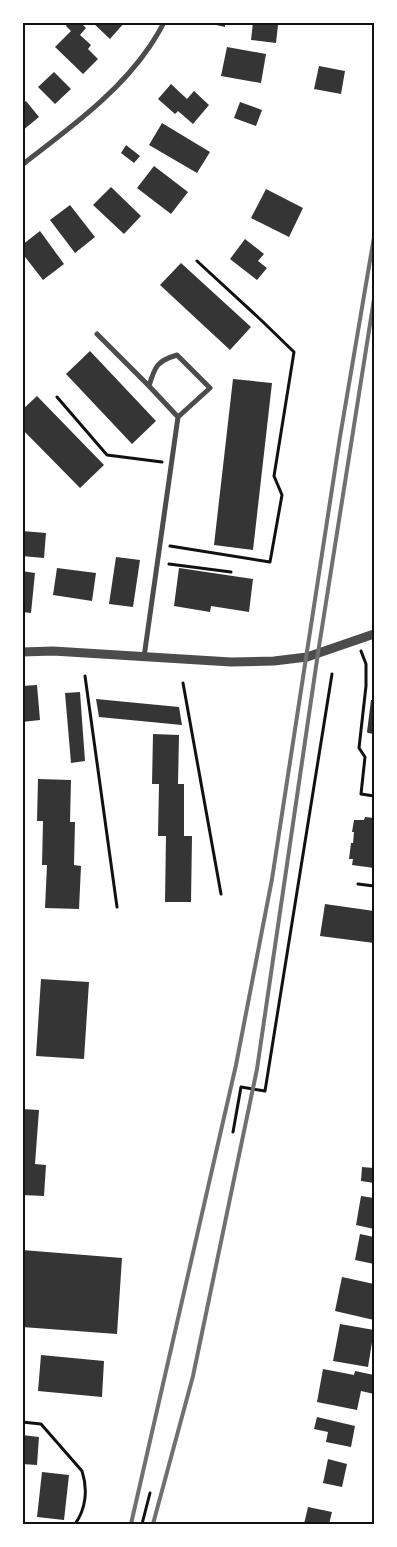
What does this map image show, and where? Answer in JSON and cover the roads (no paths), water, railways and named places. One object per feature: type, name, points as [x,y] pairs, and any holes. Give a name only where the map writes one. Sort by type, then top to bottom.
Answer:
[{"type":"street","points":[[22,165],[92,110],[114,88],[142,58],[164,22]]},
{"type":"street","points":[[97,334],[178,417]]},
{"type":"street","points":[[144,657],[178,417],[210,388],[177,355],[163,360],[154,370],[149,386]]},
{"type":"street","points":[[22,652],[53,651],[231,662],[274,661],[307,657],[374,634]]},
{"type":"railway","points":[[131,1524],[236,1065],[272,879],[340,437],[374,237]]},
{"type":"railway","points":[[153,1524],[193,1376],[257,1069],[318,653],[374,299]]}]
